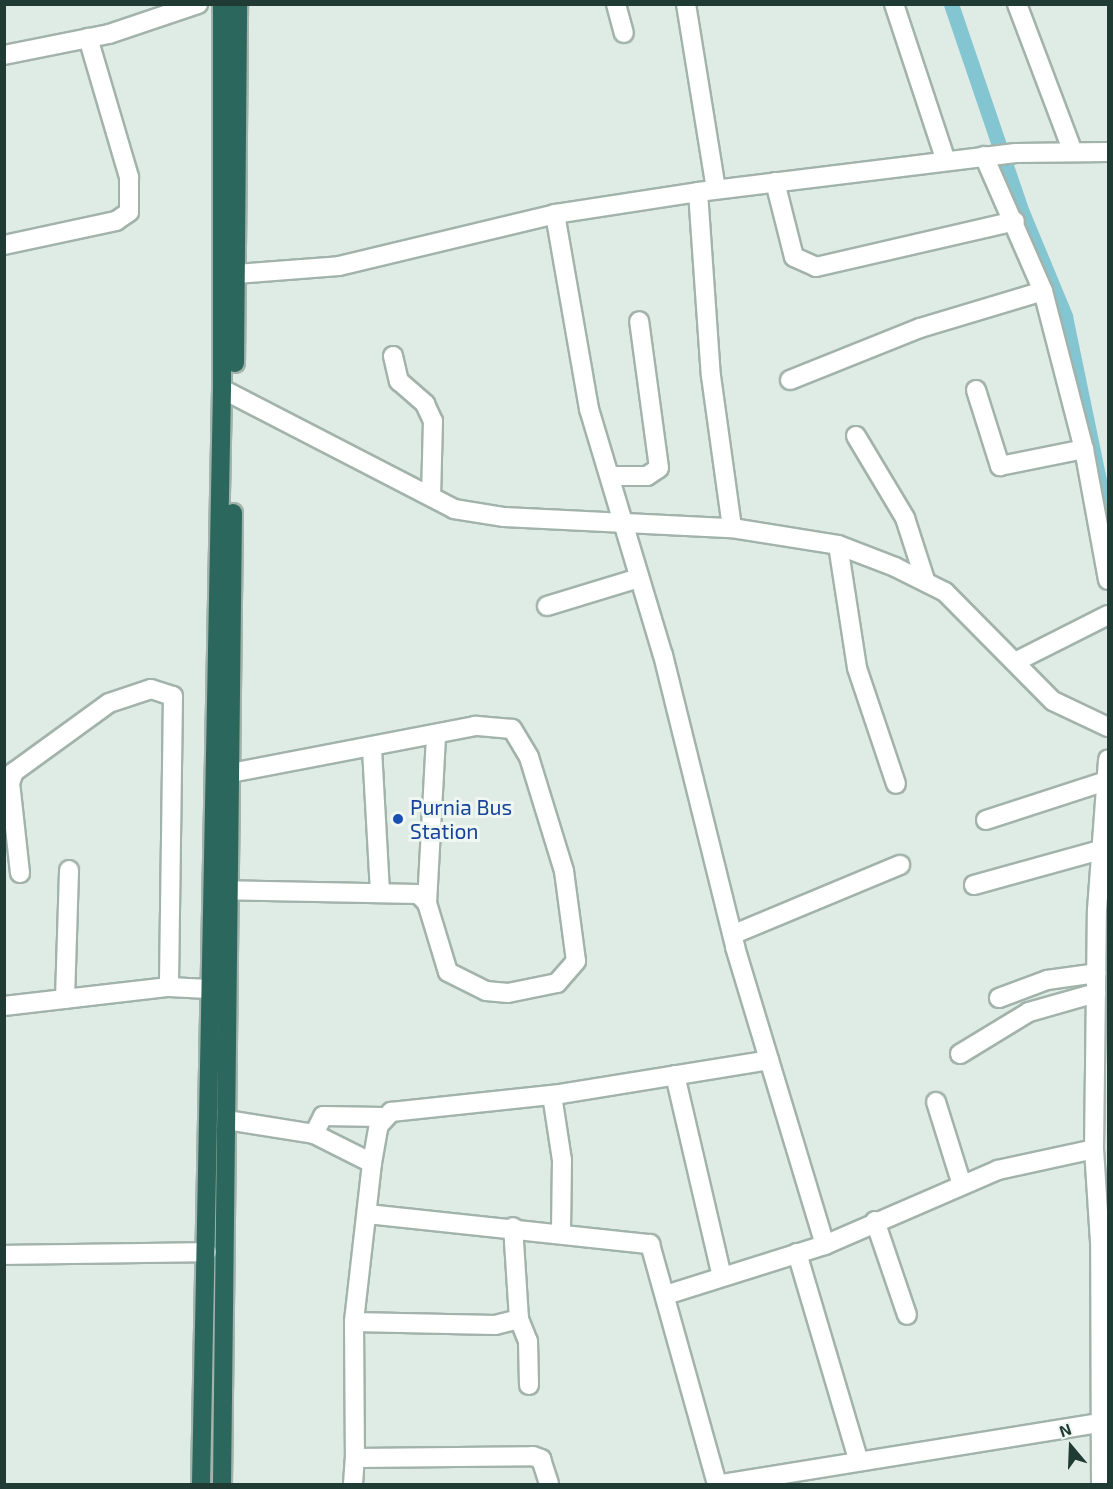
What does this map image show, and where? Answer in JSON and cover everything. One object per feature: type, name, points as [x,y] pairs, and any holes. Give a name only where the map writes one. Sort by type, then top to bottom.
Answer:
[{"type":"highway","points":[[222,4],[230,274]]},
{"type":"highway","points":[[222,1485],[217,1118],[219,890],[230,274],[238,4]]},
{"type":"highway","points":[[201,1485],[207,1252],[217,1118],[208,989],[230,773],[228,392]]},
{"type":"street","points":[[4,55],[88,38],[198,4]]},
{"type":"street","points":[[616,4],[624,33]]},
{"type":"street","points":[[686,4],[707,190],[711,376],[732,528]]},
{"type":"street","points":[[894,4],[946,161]]},
{"type":"street","points":[[1017,4],[1073,152]]},
{"type":"street","points":[[4,245],[116,221],[129,212],[129,177],[88,38]]},
{"type":"street","points":[[230,274],[339,266],[555,214],[707,190],[1016,153],[1108,152]]},
{"type":"street","points":[[988,156],[1043,291],[1084,449],[1108,580]]},
{"type":"street","points":[[775,182],[794,257],[809,266],[968,236],[1015,221]]},
{"type":"street","points":[[555,214],[589,409],[639,578],[769,1060],[825,1245]]},
{"type":"street","points":[[790,380],[920,328],[1043,291]]},
{"type":"street","points":[[610,476],[647,476],[659,468],[639,321]]},
{"type":"street","points":[[393,356],[399,381],[425,404],[434,420],[431,496]]},
{"type":"street","points":[[976,390],[1000,466],[1084,449]]},
{"type":"street","points":[[228,392],[431,496],[477,514],[732,528],[838,545],[925,580],[945,592],[1053,701],[1108,727]]},
{"type":"street","points":[[856,436],[905,518],[925,580]]},
{"type":"street","points":[[838,545],[857,668],[896,784]]},
{"type":"street","points":[[547,606],[639,578]]},
{"type":"street","points":[[1015,662],[1108,615]]},
{"type":"street","points":[[20,873],[10,783],[14,772],[109,703],[151,689],[173,696],[169,987]]},
{"type":"street","points":[[230,773],[372,749],[436,735],[496,726],[521,738],[564,871],[576,961],[557,983],[527,991],[486,991],[459,982],[445,965],[427,903],[436,735]]},
{"type":"street","points":[[372,749],[380,892]]},
{"type":"street","points":[[1101,1485],[1097,1423],[1104,1242],[1094,1149],[1100,850],[1103,782],[1108,759]]},
{"type":"street","points":[[986,820],[1103,782]]},
{"type":"street","points":[[974,885],[1100,850]]},
{"type":"street","points":[[734,934],[900,865]]},
{"type":"street","points":[[65,999],[69,870]]},
{"type":"street","points":[[219,890],[418,894],[427,903]]},
{"type":"street","points":[[999,998],[1047,980],[1097,973]]},
{"type":"street","points":[[4,1006],[169,987],[208,989]]},
{"type":"street","points":[[960,1054],[1029,1012],[1096,993]]},
{"type":"street","points":[[314,1134],[323,1116],[383,1117],[416,1109],[552,1095],[769,1060]]},
{"type":"street","points":[[675,1075],[722,1277]]},
{"type":"street","points":[[552,1095],[562,1160],[561,1232]]},
{"type":"street","points":[[936,1102],[962,1185]]},
{"type":"street","points":[[353,1485],[355,1458],[354,1322],[372,1163],[383,1117]]},
{"type":"street","points":[[217,1118],[314,1134],[372,1163]]},
{"type":"street","points":[[666,1295],[825,1245],[875,1221],[962,1185],[1033,1160],[1094,1149]]},
{"type":"street","points":[[367,1214],[561,1232],[650,1244],[717,1485]]},
{"type":"street","points":[[875,1221],[908,1315]]},
{"type":"street","points":[[513,1227],[519,1319],[528,1341],[529,1384]]},
{"type":"street","points":[[4,1255],[207,1252]]},
{"type":"street","points":[[797,1253],[858,1459]]},
{"type":"street","points":[[354,1322],[495,1325],[519,1319]]},
{"type":"street","points":[[722,1485],[858,1459],[1097,1423]]},
{"type":"street","points":[[355,1458],[533,1455],[541,1459],[549,1485]]},
{"type":"waterway","points":[[951,4],[1022,212],[1065,316],[1108,524]]},
{"type":"place","name":"Purnia Bus Station","points":[[398,819]]}]
